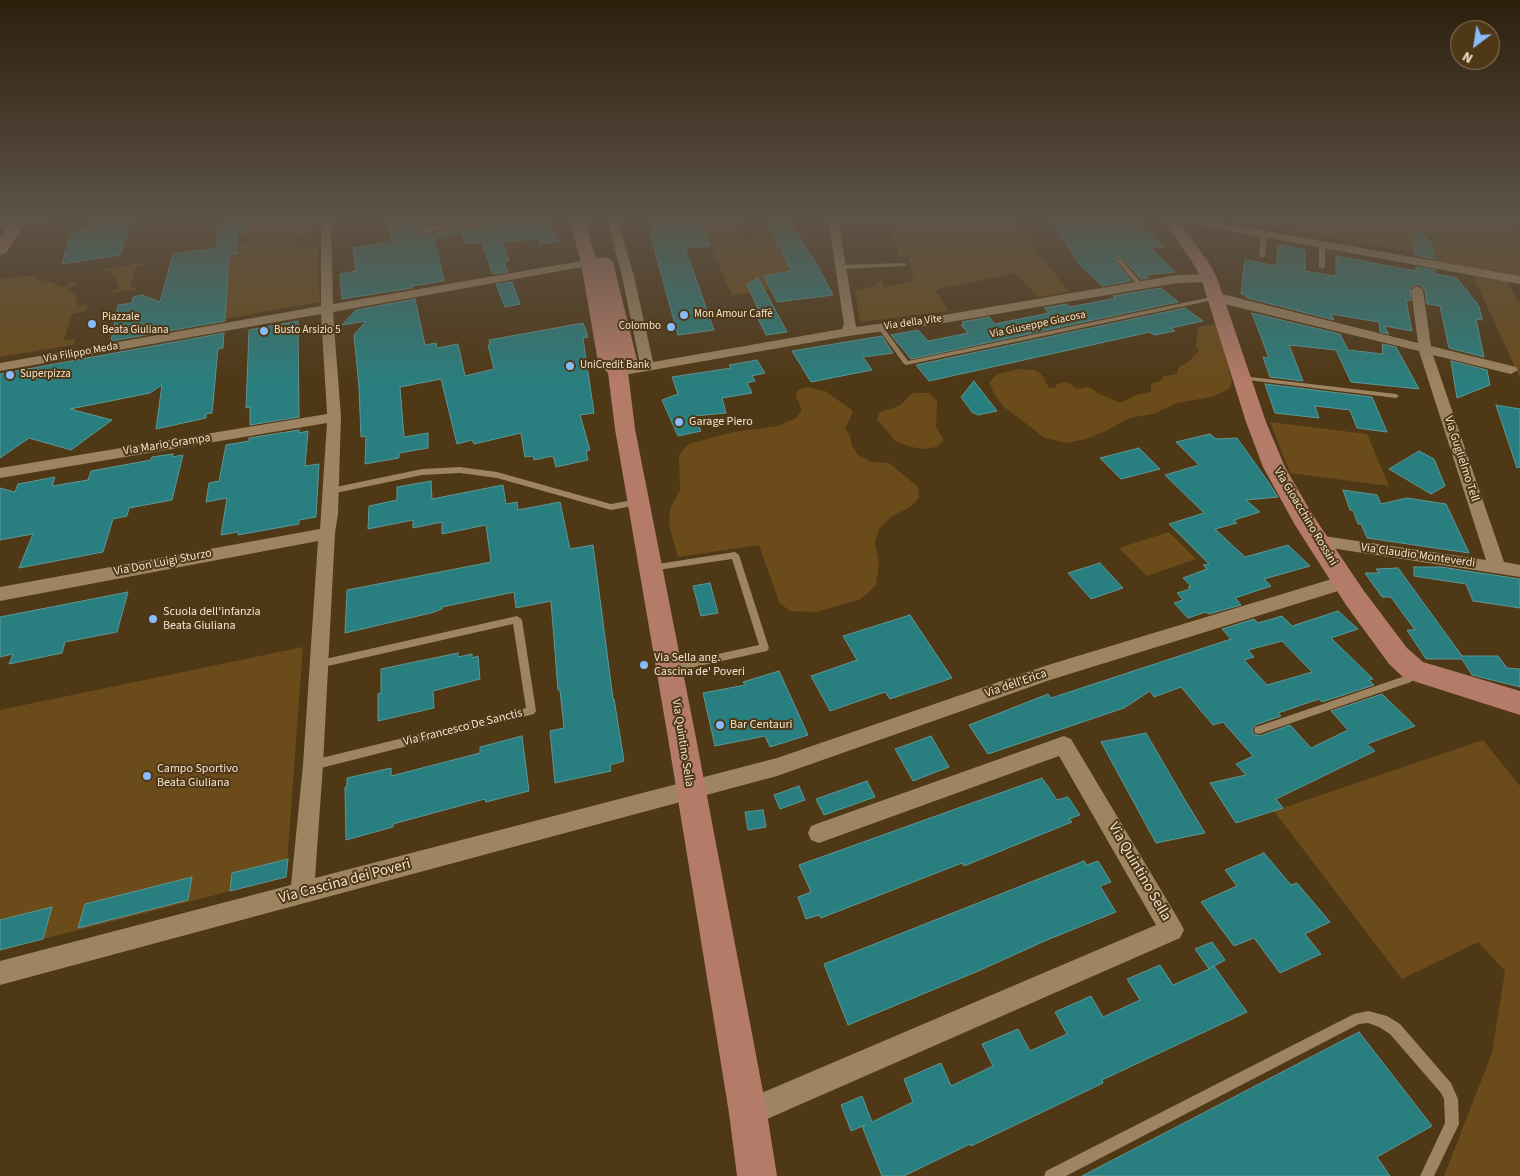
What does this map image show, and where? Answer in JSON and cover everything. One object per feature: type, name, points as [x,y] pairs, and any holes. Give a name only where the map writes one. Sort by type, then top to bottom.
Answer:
[{"type":"street","points":[[302,893],[313,765],[334,417],[327,274]]},
{"type":"street","name":"Via Filippo Meda","points":[[0,367],[530,274]]},
{"type":"street","name":"Via Quintino Sella","points":[[598,274],[608,362],[618,372],[625,429],[748,1113],[757,1176]]},
{"type":"street","name":"Via Quintino Sella","points":[[602,274],[617,308],[627,360],[618,372]]},
{"type":"street","points":[[626,274],[647,366]]},
{"type":"street","points":[[841,274],[850,324],[848,332]]},
{"type":"street","name":"Via Gioacchino Rossini","points":[[1207,274],[1256,422],[1274,467],[1316,540],[1398,656],[1414,670],[1520,703]]},
{"type":"street","points":[[1484,274],[1520,280]]},
{"type":"street","name":"Via della Vite","points":[[618,372],[848,332],[953,318],[1177,279],[1209,278]]},
{"type":"street","name":"Via Guglielmo Tell","points":[[1417,290],[1425,350],[1498,568]]},
{"type":"street","points":[[1216,298],[1511,370]]},
{"type":"street","points":[[617,308],[634,306]]},
{"type":"street","name":"Via Mario Grampa","points":[[0,473],[334,417]]},
{"type":"street","name":"Via Don Luigi Sturzo","points":[[0,594],[327,533]]},
{"type":"street","name":"Via Claudio Monteverdi","points":[[1316,540],[1520,571]]},
{"type":"street","name":"Via dell'Erica","points":[[690,791],[777,767],[1048,673],[1345,582]]},
{"type":"street","name":"Via Quintino Sella","points":[[748,1113],[1172,930],[1064,745],[819,833]]},
{"type":"street","name":"Via Cascina dei Poveri","points":[[0,974],[690,791]]},
{"type":"lane","points":[[1131,274],[1140,285]]},
{"type":"lane","name":"Via Giuseppe Giacosa","points":[[881,328],[906,363],[1216,298]]},
{"type":"lane","points":[[1242,378],[1396,396]]},
{"type":"lane","points":[[330,491],[422,472],[460,470],[496,475],[611,507],[638,502]]},
{"type":"lane","points":[[650,568],[735,555],[764,648],[669,668]]},
{"type":"lane","name":"Via Francesco De Sanctis","points":[[313,765],[530,711],[517,620],[319,664]]},
{"type":"lane","points":[[1259,730],[1408,679],[1414,670]]},
{"type":"lane","points":[[1051,1176],[1358,1018],[1368,1017],[1382,1021],[1394,1028],[1446,1088],[1452,1099],[1452,1124],[1427,1176]]},
{"type":"shaded area","points":[[111,274],[134,274],[130,287],[138,287],[134,290],[107,292],[119,290],[118,284]]},
{"type":"shaded area","points":[[228,274],[319,274],[320,302],[111,339],[113,331],[225,310]]},
{"type":"shaded area","points":[[723,274],[775,274],[764,276],[771,290],[732,295]]},
{"type":"shaded area","points":[[912,274],[1011,274],[935,290],[949,311],[860,322],[855,291],[873,286],[882,278],[884,287],[914,281]]},
{"type":"shaded area","points":[[1016,274],[1055,274],[1069,291],[1038,297]]},
{"type":"shaded area","points":[[38,275],[35,280],[48,281],[63,287],[72,282],[76,284],[68,289],[75,295],[78,306],[88,304],[86,311],[72,314],[64,340],[75,339],[73,345],[0,357],[0,281],[1,279]]},
{"type":"shaded area","points":[[1473,276],[1507,281],[1518,301],[1520,301],[1520,378]]},
{"type":"shaded area","points":[[1217,324],[1232,382],[1229,389],[1212,397],[1177,403],[1153,414],[1129,418],[1106,431],[1086,439],[1067,443],[1045,438],[1004,407],[989,383],[997,374],[1019,369],[1035,370],[1042,375],[1049,388],[1055,388],[1057,384],[1064,382],[1069,383],[1077,389],[1087,387],[1093,389],[1097,393],[1120,403],[1136,395],[1151,392],[1151,384],[1160,381],[1164,376],[1177,374],[1178,368],[1188,362],[1199,351],[1196,347],[1198,327]]},
{"type":"shaded area","points":[[806,387],[825,391],[849,408],[853,412],[845,429],[858,455],[871,462],[889,463],[918,487],[919,498],[910,507],[891,517],[879,529],[875,542],[879,564],[876,585],[861,599],[817,612],[791,611],[780,604],[759,545],[678,557],[669,525],[670,509],[680,490],[679,455],[688,444],[734,432],[778,426],[796,418],[801,412],[796,396],[797,391]]},
{"type":"shaded area","points":[[913,393],[929,393],[937,401],[936,427],[944,440],[937,447],[923,449],[895,441],[877,419],[880,412],[899,406]]},
{"type":"shaded area","points":[[1270,422],[1367,434],[1389,486],[1290,473]]},
{"type":"shaded area","points":[[1169,532],[1196,559],[1147,576],[1119,548]]},
{"type":"shaded area","name":"Campo Sportivo Beata Giuliana","points":[[303,647],[286,877],[0,950],[0,710]]},
{"type":"shaded area","points":[[1483,740],[1520,786],[1520,1176],[1444,1176],[1492,1053],[1505,971],[1478,942],[1402,979],[1274,811]]},
{"type":"building","points":[[168,274],[228,274],[225,321],[111,341],[118,305],[132,303],[133,297],[142,295],[160,302]]},
{"type":"building","points":[[340,274],[442,274],[444,281],[342,299]]},
{"type":"building","points":[[661,274],[694,274],[714,330],[678,335]]},
{"type":"building","points":[[775,274],[822,274],[833,295],[777,302],[764,276]]},
{"type":"building","points":[[1089,274],[1125,274],[1131,281],[1102,286]]},
{"type":"building","points":[[1136,274],[1156,274],[1145,275],[1149,278],[1141,279]]},
{"type":"building","points":[[1243,274],[1323,274],[1336,276],[1336,274],[1436,274],[1457,278],[1479,306],[1482,320],[1476,319],[1484,357],[1449,348],[1440,306],[1427,304],[1425,290],[1418,284],[1410,288],[1411,301],[1406,300],[1412,331],[1384,326],[1389,334],[1380,332],[1379,322],[1331,314],[1334,320],[1247,298],[1241,294]]},
{"type":"building","points":[[758,278],[787,332],[766,335],[754,310],[758,309],[747,284]]},
{"type":"building","points":[[512,282],[520,304],[505,307],[496,284]]},
{"type":"building","points":[[1161,288],[1178,302],[911,359],[891,335],[918,330],[928,341],[968,333],[961,325],[964,324],[962,322],[989,317],[995,324],[1049,313],[1044,308],[1067,304],[1070,307],[1116,298],[1113,296]]},
{"type":"building","points":[[415,299],[425,345],[436,343],[437,348],[458,344],[465,376],[494,369],[488,345],[490,345],[489,340],[583,323],[588,337],[583,338],[594,413],[580,415],[590,450],[586,451],[588,460],[556,467],[553,456],[534,460],[533,456],[525,457],[521,433],[474,444],[472,440],[457,444],[441,379],[400,387],[404,437],[428,433],[428,448],[399,453],[399,458],[365,464],[366,436],[361,437],[354,335],[366,321],[342,325],[356,310]]},
{"type":"building","points":[[1185,308],[1203,321],[1171,328],[1175,331],[1154,335],[1150,332],[929,381],[916,365]]},
{"type":"building","points":[[1252,313],[1340,334],[1348,350],[1383,354],[1382,344],[1396,347],[1419,389],[1351,382],[1336,350],[1289,345],[1303,381],[1270,377],[1263,357],[1269,358]]},
{"type":"building","points":[[298,321],[299,417],[250,425],[250,407],[246,408],[249,330]]},
{"type":"building","points":[[224,333],[223,348],[218,349],[212,413],[206,414],[206,418],[156,429],[162,385],[150,393],[70,409],[112,420],[71,450],[29,438],[0,458],[0,374]]},
{"type":"building","points":[[882,336],[893,353],[863,357],[872,370],[811,382],[792,351]]},
{"type":"building","points":[[757,360],[765,373],[752,376],[755,381],[747,383],[752,393],[722,398],[726,413],[694,416],[701,431],[678,436],[662,400],[678,394],[672,377],[731,368],[729,365]]},
{"type":"building","points":[[1451,361],[1487,370],[1490,385],[1457,398]]},
{"type":"building","points":[[974,381],[997,411],[978,415],[972,412],[961,397]]},
{"type":"building","points":[[1265,384],[1372,397],[1387,432],[1357,428],[1350,410],[1315,406],[1319,418],[1275,413]]},
{"type":"building","points":[[1496,405],[1520,409],[1520,467],[1517,468]]},
{"type":"building","points":[[299,430],[299,433],[308,431],[305,466],[319,464],[316,517],[299,520],[299,524],[238,535],[238,532],[221,535],[227,498],[206,502],[209,483],[219,481],[226,445],[249,441],[249,438]]},
{"type":"building","points":[[1210,434],[1216,439],[1237,438],[1278,497],[1246,500],[1260,512],[1234,520],[1237,523],[1215,529],[1245,557],[1288,545],[1310,566],[1264,579],[1271,586],[1235,598],[1241,605],[1209,614],[1206,612],[1188,618],[1174,603],[1183,600],[1177,593],[1190,589],[1188,587],[1191,586],[1183,578],[1207,569],[1203,565],[1209,564],[1169,524],[1204,513],[1165,475],[1199,465],[1176,442]]},
{"type":"building","points":[[1139,448],[1160,469],[1121,479],[1100,458]]},
{"type":"building","points":[[1419,451],[1434,459],[1445,486],[1431,494],[1389,469]]},
{"type":"building","points":[[173,454],[172,457],[183,455],[172,500],[129,508],[127,516],[113,519],[103,552],[19,568],[33,534],[0,540],[0,488],[15,492],[18,484],[55,477],[52,486],[88,480],[91,471]]},
{"type":"building","points":[[431,481],[432,499],[503,485],[506,504],[517,502],[518,510],[560,502],[570,549],[593,545],[613,699],[624,761],[610,765],[611,771],[555,783],[550,731],[564,728],[560,690],[558,690],[551,601],[516,608],[514,592],[442,607],[442,609],[431,613],[345,633],[347,590],[491,562],[486,525],[442,534],[442,522],[413,528],[413,520],[368,529],[369,506],[397,500],[397,487]]},
{"type":"building","points":[[1343,490],[1377,495],[1381,504],[1407,498],[1446,504],[1469,553],[1367,538],[1361,524],[1358,524],[1353,510],[1350,510]]},
{"type":"building","points":[[1100,563],[1123,588],[1091,599],[1068,573]]},
{"type":"building","points":[[1414,567],[1441,567],[1520,579],[1520,608],[1473,601],[1466,584],[1414,576]]},
{"type":"building","points":[[1398,568],[1462,656],[1498,656],[1507,668],[1520,669],[1520,687],[1472,675],[1462,659],[1426,659],[1407,630],[1415,630],[1391,597],[1382,597],[1365,573],[1379,573],[1376,569]]},
{"type":"building","points":[[710,583],[718,613],[701,616],[693,586]]},
{"type":"building","points":[[128,592],[117,632],[65,642],[62,653],[9,664],[13,654],[0,657],[0,617]]},
{"type":"building","points":[[1338,611],[1358,629],[1331,638],[1373,679],[1369,680],[1374,685],[1322,702],[1319,699],[1278,713],[1281,716],[1255,725],[1252,729],[1253,734],[1260,736],[1290,725],[1311,748],[1348,730],[1331,711],[1382,694],[1415,726],[1367,744],[1375,751],[1276,799],[1283,808],[1236,823],[1210,783],[1246,775],[1236,764],[1253,756],[1223,722],[1213,725],[1181,687],[1154,697],[1150,691],[1124,708],[988,754],[969,725],[1048,694],[1051,698],[1231,639],[1222,629],[1254,619],[1258,623],[1282,616],[1292,626]],"holes":[[[1282,641],[1312,672],[1267,685],[1244,660],[1254,657],[1248,650]]]},
{"type":"building","points":[[910,615],[952,678],[890,699],[885,692],[830,711],[811,676],[857,660],[843,636]]},
{"type":"building","points":[[458,653],[458,657],[472,654],[472,658],[478,656],[480,679],[433,691],[434,708],[378,721],[378,694],[381,693],[381,669]]},
{"type":"building","points":[[779,671],[808,735],[770,747],[765,736],[715,746],[703,693],[745,685],[743,682]]},
{"type":"building","points":[[1146,733],[1205,833],[1156,843],[1101,742]]},
{"type":"building","points":[[522,736],[529,791],[486,802],[485,799],[393,824],[393,827],[346,840],[345,787],[347,786],[347,778],[391,768],[391,776],[480,753],[480,747]]},
{"type":"building","points":[[931,736],[949,767],[913,781],[895,749]]},
{"type":"building","points":[[1042,778],[1057,800],[1068,797],[1080,815],[1069,819],[1072,822],[964,866],[962,863],[821,918],[819,915],[806,919],[798,897],[811,892],[799,865]]},
{"type":"building","points":[[867,781],[875,797],[824,815],[816,799]]},
{"type":"building","points":[[799,786],[805,800],[780,809],[774,795]]},
{"type":"building","points":[[763,810],[766,827],[748,830],[745,812]]},
{"type":"building","points":[[1264,853],[1291,885],[1297,883],[1330,922],[1305,934],[1321,954],[1280,973],[1254,938],[1234,946],[1201,902],[1237,886],[1225,870]]},
{"type":"building","points":[[288,859],[286,877],[230,891],[232,873]]},
{"type":"building","points":[[1084,861],[1087,865],[1098,861],[1111,882],[1100,886],[1116,912],[848,1025],[824,964]]},
{"type":"building","points":[[192,877],[188,900],[78,928],[85,904]]},
{"type":"building","points":[[52,907],[43,939],[0,950],[0,920]]},
{"type":"building","points":[[1212,942],[1225,960],[1214,966],[1247,1012],[1102,1080],[1103,1083],[1051,1108],[904,1176],[882,1176],[862,1126],[851,1131],[841,1105],[862,1096],[872,1122],[913,1102],[904,1079],[941,1063],[951,1086],[993,1066],[982,1044],[1018,1029],[1030,1051],[1067,1034],[1055,1012],[1091,996],[1103,1017],[1140,1000],[1127,979],[1160,965],[1173,985],[1209,969],[1195,949]]},
{"type":"building","points":[[1359,1032],[1432,1126],[1377,1157],[1390,1176],[1082,1176]]},
{"type":"place","name":"Mon Amour Caffè","points":[[684,315]]},
{"type":"place","name":"Piazzale Beata Giuliana","points":[[92,324]]},
{"type":"place","name":"Colombo","points":[[671,327]]},
{"type":"place","name":"Busto Arsizio 5","points":[[264,331]]},
{"type":"place","name":"UniCredit Bank","points":[[570,366]]},
{"type":"place","name":"Superpizza","points":[[10,375]]},
{"type":"place","name":"Garage Piero","points":[[679,422]]},
{"type":"place","name":"Scuola dell'infanzia Beata Giuliana","points":[[153,619]]},
{"type":"place","name":"Via Sella ang. Cascina de' Poveri","points":[[644,665]]},
{"type":"place","name":"Bar Centauri","points":[[720,725]]},
{"type":"place","name":"Campo Sportivo Beata Giuliana","points":[[147,776]]}]
